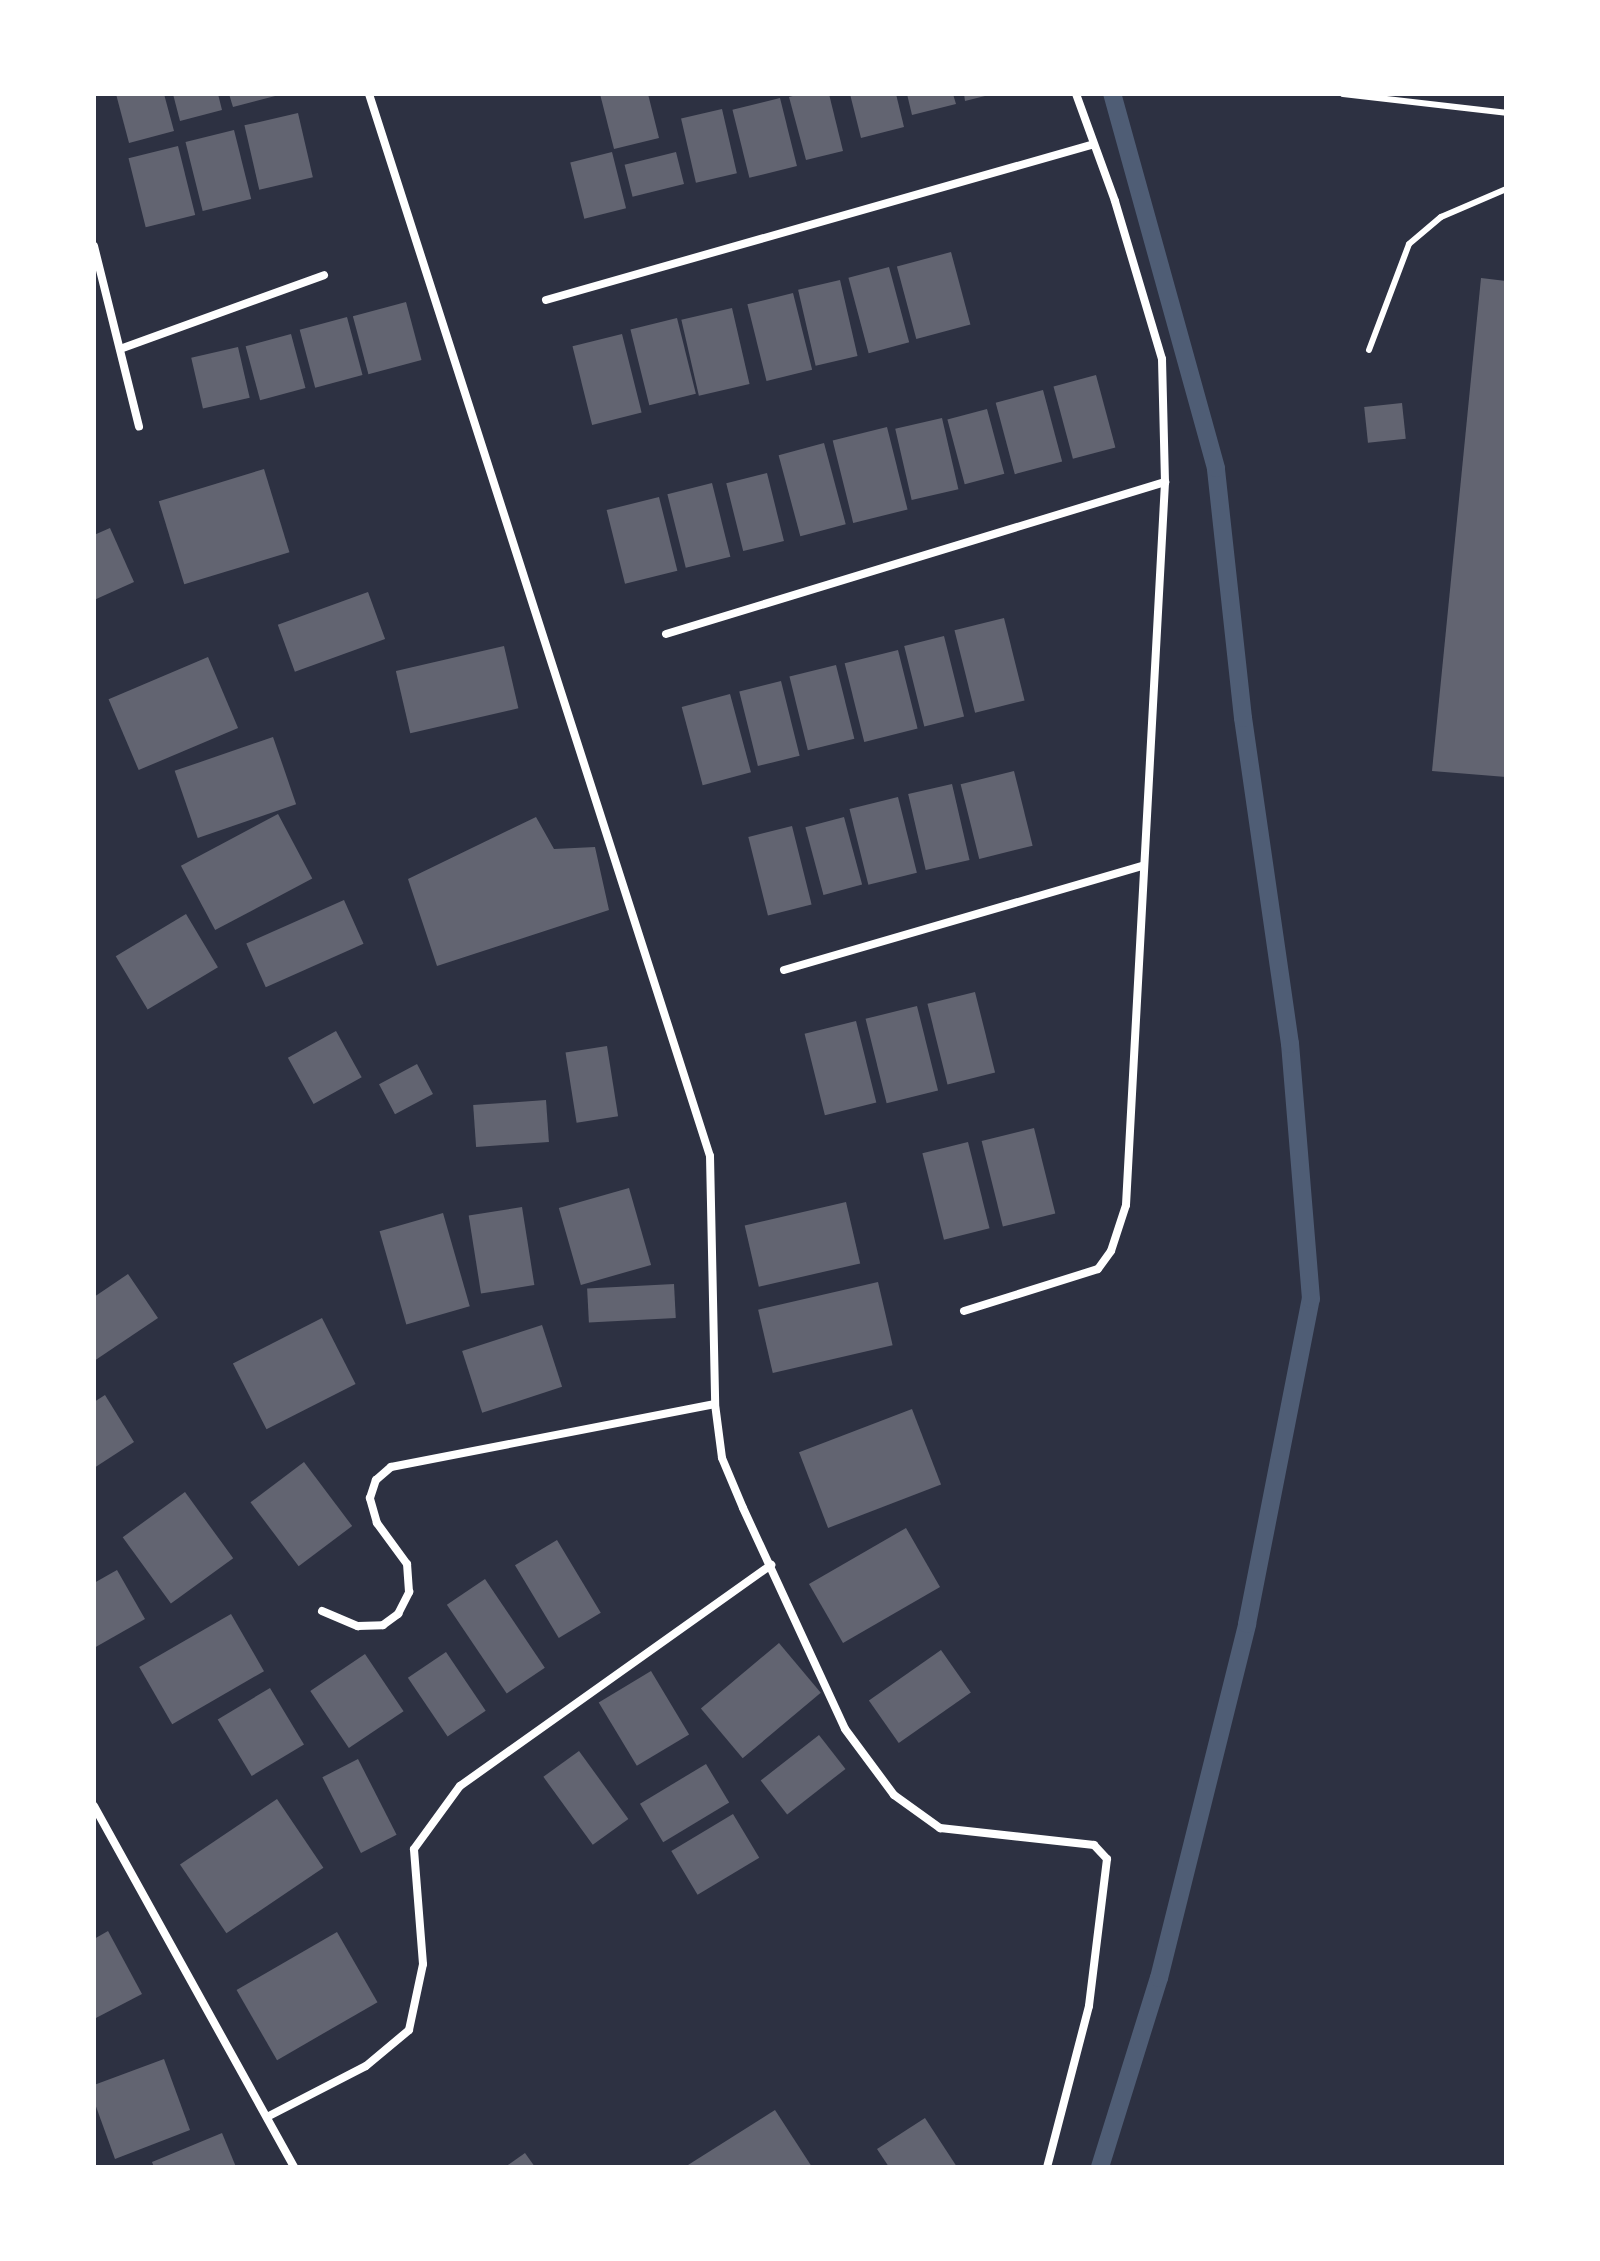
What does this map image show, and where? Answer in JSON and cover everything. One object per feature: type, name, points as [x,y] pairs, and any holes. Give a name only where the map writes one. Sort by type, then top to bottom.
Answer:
[{"type":"street","points":[[369,94],[710,1156],[715,1404],[722,1458],[845,1729],[894,1795],[940,1828],[1094,1845],[1107,1859],[1089,2006],[1047,2167]]},
{"type":"street","points":[[964,1311],[1098,1269],[1122,1226],[1165,482],[1162,359],[1115,201],[1091,145],[1076,94]]},
{"type":"street","points":[[546,300],[1091,145]]},
{"type":"street","points":[[94,246],[139,426]]},
{"type":"street","points":[[120,349],[324,275]]},
{"type":"street","points":[[666,634],[1165,482]]},
{"type":"street","points":[[784,970],[1143,866]]},
{"type":"street","points":[[322,1611],[358,1626],[383,1625],[398,1614],[409,1592],[407,1564],[377,1523],[370,1498],[376,1480],[391,1467],[715,1404]]},
{"type":"street","points":[[267,2117],[366,2066],[409,2030],[423,1964],[414,1849],[460,1786],[771,1565]]},
{"type":"street","points":[[94,1806],[294,2167]]},
{"type":"lane","points":[[1343,94],[1506,113]]},
{"type":"lane","points":[[1369,350],[1409,244],[1441,217],[1506,189]]},
{"type":"building","points":[[116,94],[164,94],[174,131],[129,143]]},
{"type":"building","points":[[173,94],[218,94],[222,110],[180,121]]},
{"type":"building","points":[[229,94],[279,94],[279,95],[233,107]]},
{"type":"building","points":[[600,94],[648,94],[659,138],[614,149]]},
{"type":"building","points":[[829,94],[843,151],[806,160],[789,97]]},
{"type":"building","points":[[850,94],[896,94],[904,127],[861,138]]},
{"type":"building","points":[[907,94],[953,94],[956,104],[912,115]]},
{"type":"building","points":[[964,94],[989,94],[989,95],[965,101]]},
{"type":"building","points":[[780,98],[797,166],[749,178],[732,110]]},
{"type":"building","points":[[722,109],[737,173],[696,183],[681,118]]},
{"type":"building","points":[[298,113],[313,177],[259,190],[244,125]]},
{"type":"building","points":[[234,130],[251,199],[203,211],[185,142]]},
{"type":"building","points":[[178,146],[195,215],[146,227],[129,158]]},
{"type":"building","points":[[612,152],[626,208],[584,219],[570,162]]},
{"type":"building","points":[[676,152],[684,184],[633,197],[625,165]]},
{"type":"building","points":[[951,252],[970,324],[916,339],[897,266]]},
{"type":"building","points":[[889,267],[909,342],[869,353],[848,278]]},
{"type":"building","points":[[1481,278],[1506,281],[1506,777],[1432,771]]},
{"type":"building","points":[[840,280],[858,356],[816,366],[798,290]]},
{"type":"building","points":[[793,293],[812,370],[767,381],[747,304]]},
{"type":"building","points":[[406,302],[422,360],[368,374],[353,316]]},
{"type":"building","points":[[732,308],[750,384],[699,396],[681,320]]},
{"type":"building","points":[[347,317],[363,375],[315,388],[300,330]]},
{"type":"building","points":[[677,318],[696,394],[649,405],[630,330]]},
{"type":"building","points":[[291,334],[305,388],[260,400],[246,346]]},
{"type":"building","points":[[622,334],[642,413],[592,425],[573,346]]},
{"type":"building","points":[[238,347],[250,398],[203,408],[191,358]]},
{"type":"building","points":[[1096,375],[1115,447],[1073,459],[1053,386]]},
{"type":"building","points":[[1043,390],[1062,461],[1015,474],[996,403]]},
{"type":"building","points":[[1402,403],[1406,439],[1368,443],[1364,407]]},
{"type":"building","points":[[987,409],[1004,474],[965,484],[947,420]]},
{"type":"building","points":[[942,418],[958,489],[912,500],[895,429]]},
{"type":"building","points":[[887,427],[908,509],[853,523],[833,441]]},
{"type":"building","points":[[824,443],[846,524],[800,536],[779,455]]},
{"type":"building","points":[[264,469],[289,552],[184,584],[159,501]]},
{"type":"building","points":[[767,473],[784,541],[743,551],[726,483]]},
{"type":"building","points":[[712,483],[730,557],[686,568],[667,494]]},
{"type":"building","points":[[659,497],[677,571],[625,584],[607,510]]},
{"type":"building","points":[[110,528],[134,582],[94,600],[94,535]]},
{"type":"building","points":[[368,592],[385,639],[295,672],[278,625]]},
{"type":"building","points":[[1004,618],[1025,700],[975,713],[955,630]]},
{"type":"building","points":[[944,636],[964,717],[924,726],[904,646]]},
{"type":"building","points":[[504,646],[518,708],[410,733],[396,671]]},
{"type":"building","points":[[898,650],[918,729],[864,742],[845,663]]},
{"type":"building","points":[[208,657],[238,728],[139,770],[109,699]]},
{"type":"building","points":[[836,665],[854,739],[808,750],[789,677]]},
{"type":"building","points":[[781,681],[800,756],[758,766],[739,691]]},
{"type":"building","points":[[730,694],[751,772],[703,785],[682,707]]},
{"type":"building","points":[[273,737],[296,804],[198,838],[175,771]]},
{"type":"building","points":[[1014,771],[1033,846],[979,859],[961,784]]},
{"type":"building","points":[[952,784],[970,860],[926,870],[908,794]]},
{"type":"building","points":[[898,797],[917,873],[868,885],[849,809]]},
{"type":"building","points":[[278,814],[312,878],[215,930],[181,866]]},
{"type":"building","points":[[536,817],[554,849],[595,847],[609,910],[437,966],[408,879]]},
{"type":"building","points":[[844,817],[862,885],[823,895],[805,827]]},
{"type":"building","points":[[792,826],[812,905],[768,915],[748,837]]},
{"type":"building","points":[[344,900],[364,944],[266,987],[246,944]]},
{"type":"building","points":[[186,914],[218,967],[148,1009],[116,956]]},
{"type":"building","points":[[975,992],[995,1073],[948,1084],[927,1004]]},
{"type":"building","points":[[917,1006],[938,1090],[887,1103],[866,1019]]},
{"type":"building","points":[[856,1021],[876,1103],[825,1115],[805,1034]]},
{"type":"building","points":[[336,1031],[362,1077],[314,1104],[288,1058]]},
{"type":"building","points":[[607,1046],[618,1116],[577,1123],[566,1053]]},
{"type":"building","points":[[417,1064],[433,1094],[395,1114],[379,1084]]},
{"type":"building","points":[[546,1100],[549,1142],[476,1147],[473,1105]]},
{"type":"building","points":[[1034,1128],[1055,1213],[1003,1226],[982,1141]]},
{"type":"building","points":[[968,1142],[990,1228],[944,1240],[922,1153]]},
{"type":"building","points":[[629,1188],[651,1265],[581,1285],[559,1208]]},
{"type":"building","points":[[846,1202],[860,1263],[759,1287],[745,1225]]},
{"type":"building","points":[[522,1207],[534,1285],[481,1293],[469,1215]]},
{"type":"building","points":[[443,1213],[470,1306],[406,1324],[380,1231]]},
{"type":"building","points":[[128,1274],[158,1318],[94,1361],[94,1297]]},
{"type":"building","points":[[878,1282],[893,1345],[773,1373],[758,1310]]},
{"type":"building","points":[[674,1284],[676,1318],[589,1323],[587,1289]]},
{"type":"building","points":[[322,1318],[356,1384],[266,1429],[233,1363]]},
{"type":"building","points":[[542,1325],[562,1387],[482,1413],[462,1351]]},
{"type":"building","points":[[105,1395],[134,1442],[94,1468],[94,1402]]},
{"type":"building","points":[[912,1409],[941,1485],[828,1528],[799,1452]]},
{"type":"building","points":[[304,1462],[352,1526],[299,1566],[250,1502]]},
{"type":"building","points":[[185,1492],[233,1558],[171,1604],[123,1537]]},
{"type":"building","points":[[906,1528],[940,1587],[843,1643],[809,1584]]},
{"type":"building","points":[[557,1540],[601,1613],[559,1638],[515,1565]]},
{"type":"building","points":[[117,1570],[145,1619],[94,1648],[94,1583]]},
{"type":"building","points":[[485,1579],[545,1668],[507,1693],[447,1605]]},
{"type":"building","points":[[231,1614],[264,1671],[172,1724],[139,1667]]},
{"type":"building","points":[[779,1643],[821,1693],[743,1758],[701,1709]]},
{"type":"building","points":[[941,1650],[971,1693],[899,1743],[869,1700]]},
{"type":"building","points":[[446,1652],[486,1711],[448,1737],[408,1678]]},
{"type":"building","points":[[365,1654],[404,1711],[349,1748],[310,1691]]},
{"type":"building","points":[[651,1671],[689,1734],[637,1766],[599,1702]]},
{"type":"building","points":[[270,1688],[304,1745],[252,1776],[218,1719]]},
{"type":"building","points":[[819,1735],[845,1769],[787,1814],[761,1781]]},
{"type":"building","points":[[579,1751],[628,1819],[593,1845],[543,1777]]},
{"type":"building","points":[[358,1759],[397,1835],[361,1853],[322,1777]]},
{"type":"building","points":[[706,1764],[729,1803],[663,1842],[640,1804]]},
{"type":"building","points":[[277,1799],[323,1868],[226,1933],[180,1864]]},
{"type":"building","points":[[733,1814],[759,1858],[698,1895],[671,1851]]},
{"type":"building","points":[[108,1931],[142,1994],[94,2019],[94,1939]]},
{"type":"building","points":[[337,1932],[378,2002],[277,2060],[237,1990]]},
{"type":"building","points":[[164,2059],[190,2130],[115,2159],[94,2101],[94,2085]]},
{"type":"building","points":[[775,2110],[812,2167],[689,2167],[688,2165]]},
{"type":"building","points":[[925,2118],[957,2167],[889,2167],[877,2149]]},
{"type":"building","points":[[222,2133],[236,2167],[154,2167],[152,2162]]},
{"type":"building","points":[[525,2153],[535,2167],[505,2167]]},
{"type":"waterway","points":[[1100,2167],[1159,1978],[1247,1624],[1311,1299],[1290,1044],[1243,718],[1216,468],[1112,94]]}]
